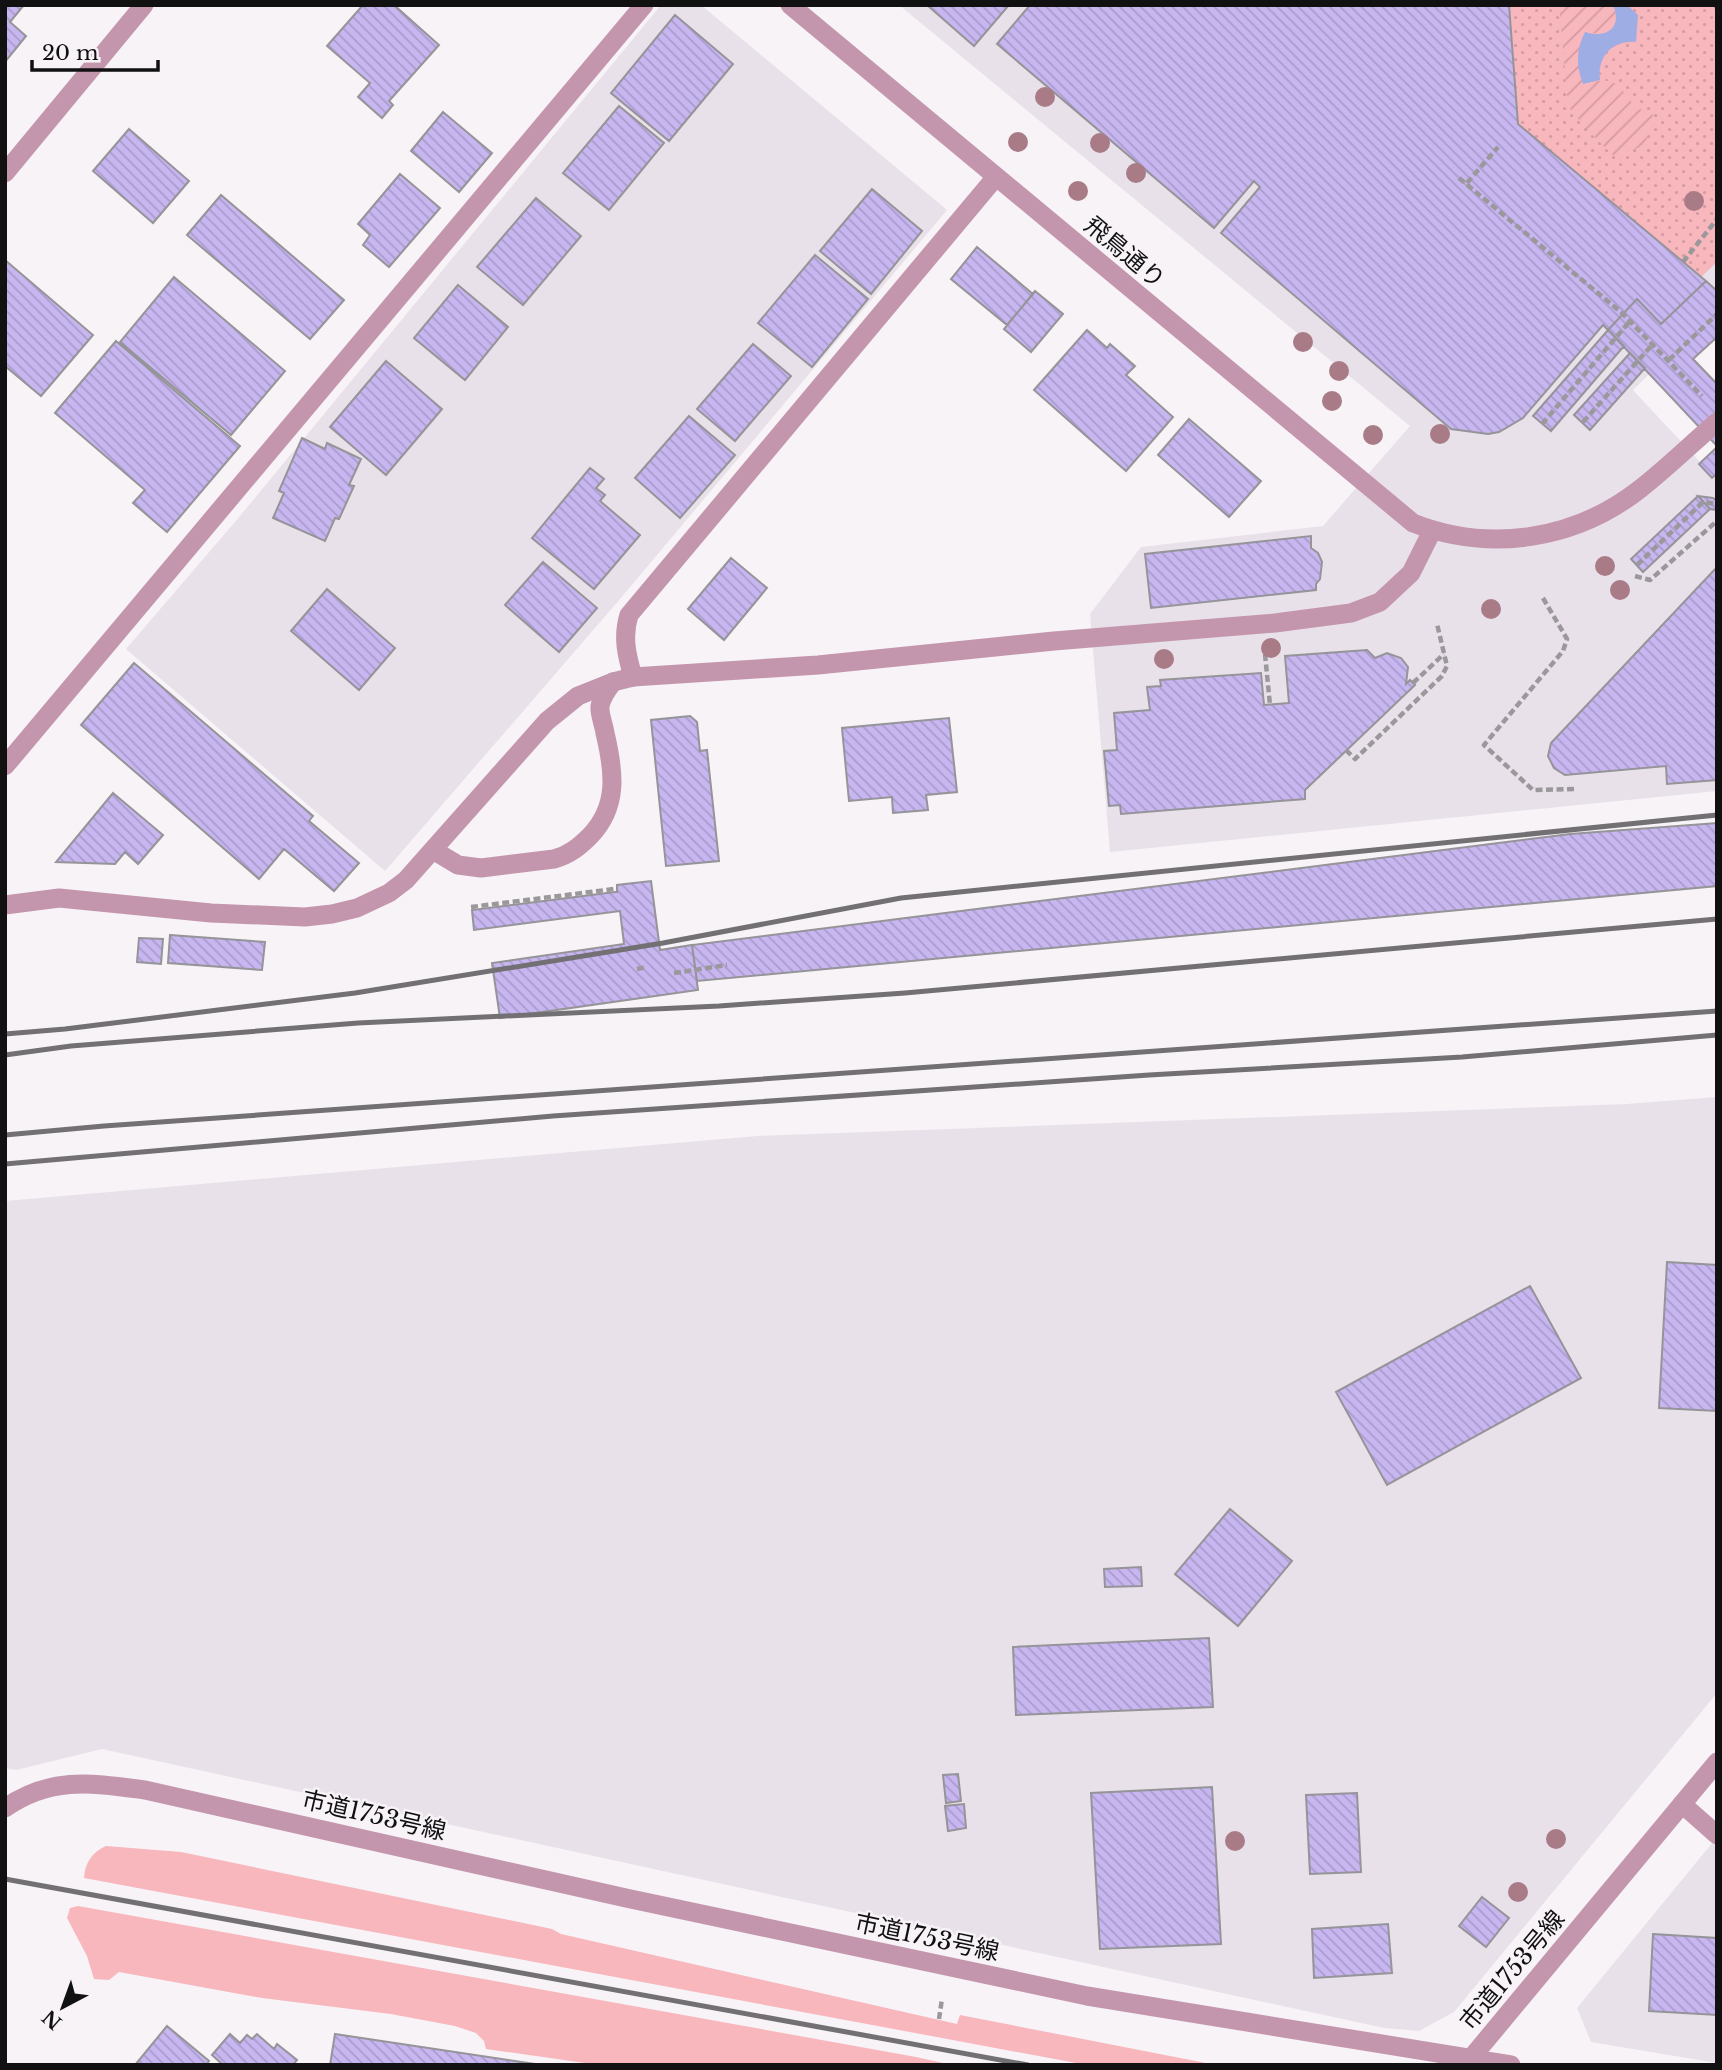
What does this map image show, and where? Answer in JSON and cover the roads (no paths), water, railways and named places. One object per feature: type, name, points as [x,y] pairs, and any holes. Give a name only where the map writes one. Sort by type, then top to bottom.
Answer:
[{"type":"street","points":[[5,173],[144,5]]},
{"type":"street","points":[[5,766],[645,5]]},
{"type":"street","name":"飛鳥通り","points":[[790,5],[1413,523],[1432,531]]},
{"type":"street","points":[[633,677],[626,647],[625,627],[629,615],[995,177]]},
{"type":"street","points":[[5,905],[59,898],[211,913],[305,917],[357,908],[389,893],[406,880],[547,721],[578,696],[612,682],[633,677],[832,664],[1275,623],[1351,613],[1380,602],[1411,573],[1432,531],[1496,540],[1541,536],[1588,522],[1640,489],[1713,413]]},
{"type":"street","points":[[433,850],[458,865],[481,868],[554,859],[565,856],[581,845],[606,815],[612,796],[613,776],[600,709],[603,695],[612,682]]},
{"type":"street","name":"市道1753号線","points":[[5,1808],[32,1792],[58,1785],[97,1783],[145,1790],[626,1898],[1087,1996],[1472,2057],[1717,1762]]},
{"type":"street","points":[[1685,1800],[1717,1819]]},
{"type":"street","points":[[1685,1800],[1717,1835]]},
{"type":"street","points":[[1472,2057],[1511,2065]]},
{"type":"water","points":[[1613,5],[1627,5],[1638,15],[1636,42],[1613,47],[1601,64],[1600,80],[1583,84],[1578,58],[1582,38],[1585,32],[1600,34],[1611,30],[1616,20]]},
{"type":"railway","points":[[5,1034],[355,993],[663,943],[901,898],[1717,815]]},
{"type":"railway","points":[[5,1055],[71,1046],[358,1023],[719,1006],[905,993],[1717,919]]},
{"type":"railway","points":[[5,1135],[1717,1011]]},
{"type":"railway","points":[[5,1164],[553,1116],[1149,1075],[1462,1057],[1717,1035]]},
{"type":"railway","points":[[5,1879],[1028,2065]]}]
